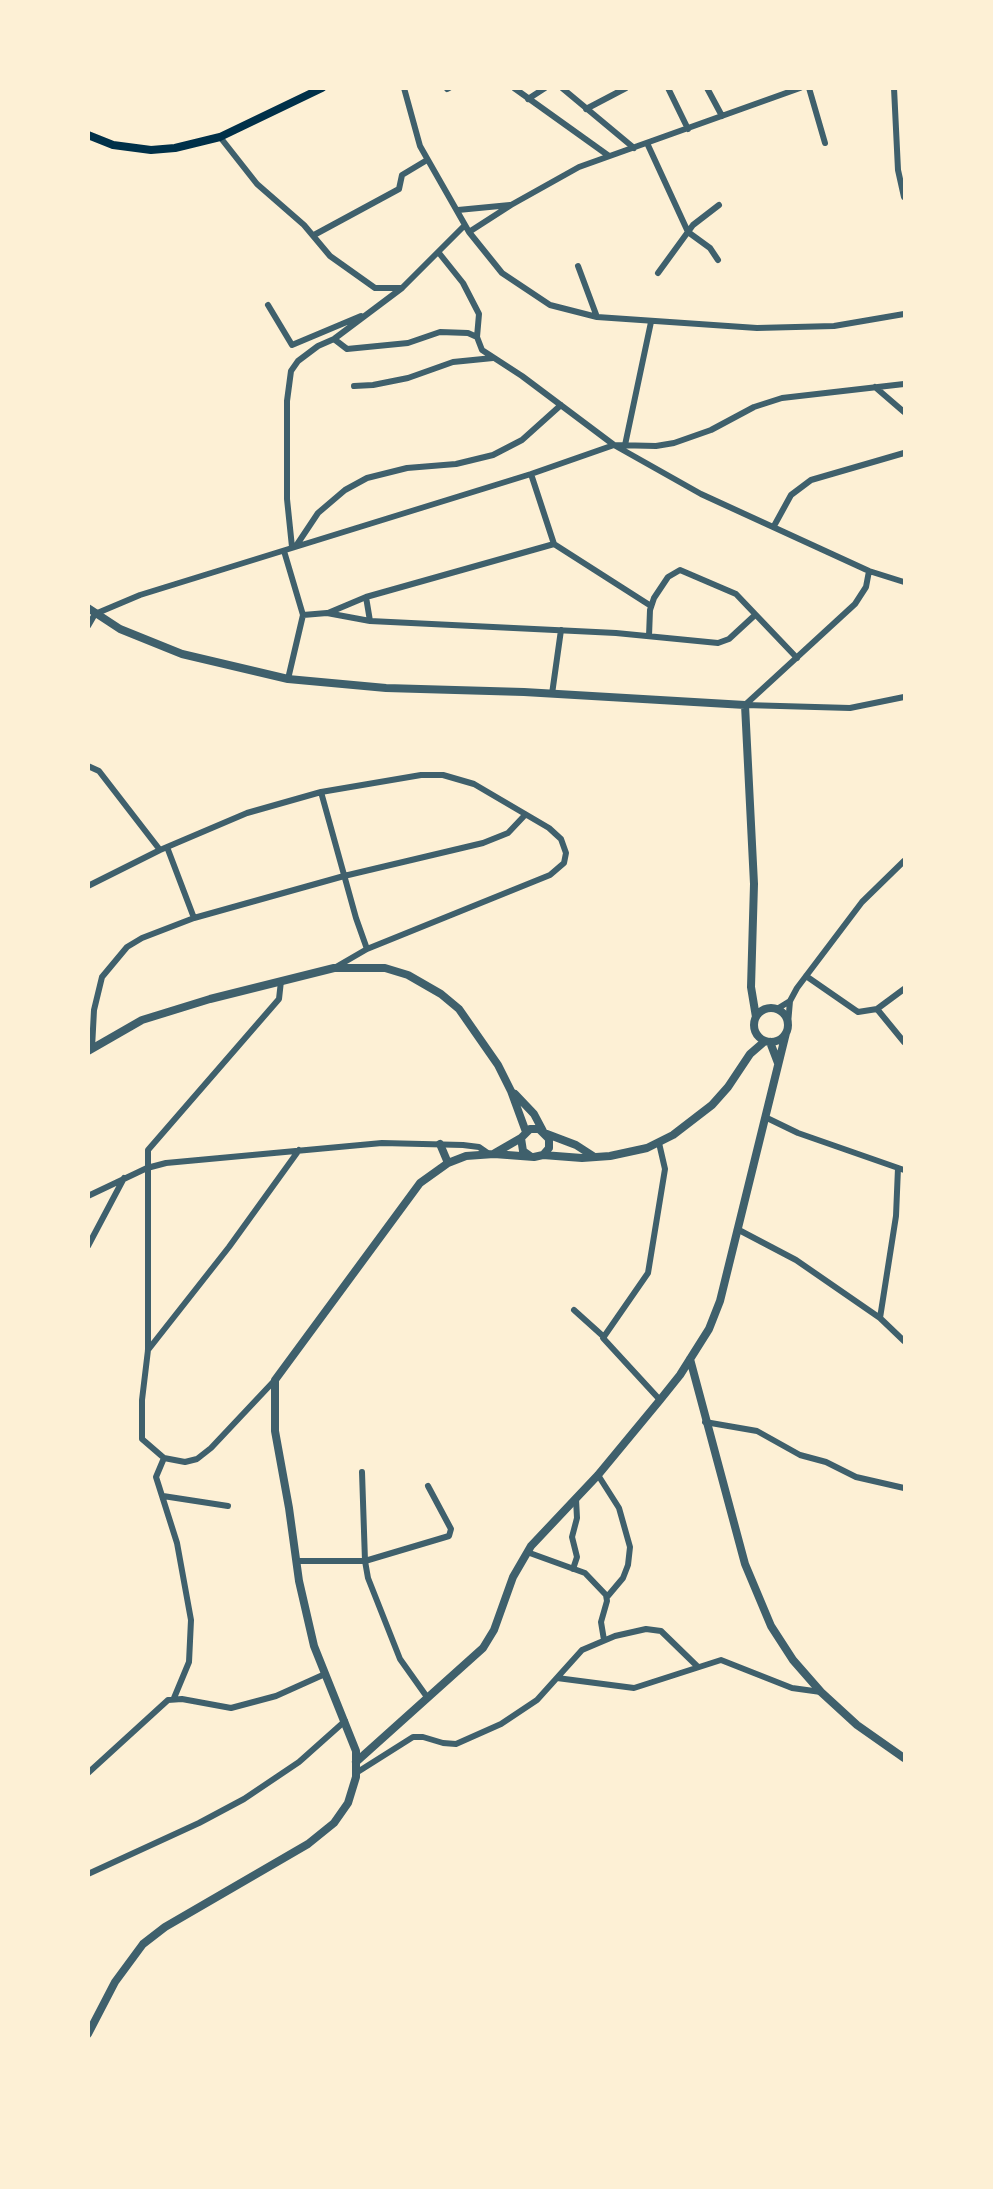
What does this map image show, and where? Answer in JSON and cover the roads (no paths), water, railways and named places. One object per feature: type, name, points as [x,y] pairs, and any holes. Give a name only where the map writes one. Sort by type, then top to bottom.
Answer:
[{"type":"main road","points":[[88,135],[113,145],[151,150],[175,148],[220,137],[304,92],[322,88]]},
{"type":"street","points":[[404,88],[427,160],[469,232],[494,265],[518,286],[558,308],[597,317],[651,322],[804,328],[904,314]]},
{"type":"street","points":[[514,88],[609,156]]},
{"type":"street","points":[[528,99],[545,88]]},
{"type":"street","points":[[562,88],[634,148]]},
{"type":"street","points":[[586,109],[626,88]]},
{"type":"street","points":[[668,88],[688,129]]},
{"type":"street","points":[[707,88],[722,116]]},
{"type":"street","points":[[469,232],[511,205],[579,167],[800,88]]},
{"type":"street","points":[[809,88],[825,143]]},
{"type":"street","points":[[894,88],[904,197]]},
{"type":"street","points":[[220,137],[267,195],[314,235],[330,256],[366,282],[386,289],[402,288]]},
{"type":"street","points":[[647,143],[688,232],[710,248],[718,260]]},
{"type":"street","points":[[314,235],[399,189],[402,175],[427,160]]},
{"type":"street","points":[[458,210],[511,205]]},
{"type":"street","points":[[658,273],[688,232],[719,205]]},
{"type":"street","points":[[294,547],[286,499],[288,381],[298,360],[318,346],[334,339],[402,288],[465,225]]},
{"type":"street","points":[[439,253],[463,283],[477,308],[480,319],[477,337],[482,350],[614,445],[680,484],[869,571],[904,582]]},
{"type":"street","points":[[578,266],[597,317]]},
{"type":"street","points":[[268,305],[292,345],[372,311]]},
{"type":"street","points":[[625,445],[651,322]]},
{"type":"street","points":[[334,339],[347,349],[408,343],[440,332],[468,333],[477,337]]},
{"type":"street","points":[[354,386],[408,378],[453,362],[493,358]]},
{"type":"street","points":[[92,611],[531,474],[614,445],[656,446],[682,441],[711,430],[754,407],[782,398],[904,384]]},
{"type":"street","points":[[875,387],[904,412]]},
{"type":"street","points":[[294,547],[318,513],[345,490],[367,478],[408,468],[456,464],[493,455],[528,436],[561,405]]},
{"type":"street","points":[[774,526],[791,495],[811,480],[904,453]]},
{"type":"street","points":[[531,474],[554,544],[651,606]]},
{"type":"street","points":[[327,613],[366,597],[554,544]]},
{"type":"street","points":[[284,550],[303,615],[288,680]]},
{"type":"street","points":[[649,636],[651,606],[668,577],[680,570],[733,592],[797,658]]},
{"type":"street","points":[[745,705],[859,599],[866,587],[869,571]]},
{"type":"street","points":[[366,597],[370,621]]},
{"type":"street","points":[[88,626],[92,611]]},
{"type":"street","points":[[92,611],[143,639],[182,654],[288,680],[386,688],[552,694],[745,705],[850,708],[904,698]]},
{"type":"street","points":[[303,615],[327,613],[370,621],[561,630],[723,642],[755,615]]},
{"type":"street","points":[[552,694],[561,630]]},
{"type":"street","points":[[745,705],[754,884],[752,998],[756,1017],[750,1054]]},
{"type":"street","points":[[88,766],[99,771],[160,850]]},
{"type":"street","points":[[88,886],[160,850],[247,813],[321,792],[391,778],[443,775],[474,784],[549,828],[561,839],[566,853],[559,869],[550,875],[367,949],[334,968]]},
{"type":"street","points":[[321,792],[367,949]]},
{"type":"street","points":[[90,1049],[93,1010],[98,985],[106,970],[127,947],[142,938],[194,918],[344,876],[483,843],[508,833],[525,815]]},
{"type":"street","points":[[167,847],[194,918]]},
{"type":"street","points":[[777,1009],[790,1000],[862,902],[904,863]]},
{"type":"street","points":[[90,1049],[155,1015],[334,968],[385,968],[408,975],[441,994],[467,1019],[488,1049],[511,1091],[524,1135],[523,1151],[530,1156]]},
{"type":"street","points":[[806,976],[853,1010],[862,1012],[877,1009],[904,989]]},
{"type":"street","points":[[281,981],[279,999],[148,1150],[148,1350],[141,1436],[148,1446],[164,1458],[185,1462],[201,1456],[275,1380],[412,1193],[431,1173],[466,1156],[491,1154],[582,1158],[634,1152],[659,1143],[698,1118],[728,1087],[750,1054],[767,1042],[779,1040],[786,1033]]},
{"type":"street","points":[[752,998],[767,1008],[777,1009],[785,1014],[788,1023]]},
{"type":"street","points":[[356,1762],[486,1643],[494,1630],[516,1571],[526,1552],[545,1529],[598,1475],[660,1400],[709,1329],[720,1302],[767,1118],[788,1023],[790,1000]]},
{"type":"street","points":[[756,1017],[767,1008]]},
{"type":"street","points":[[877,1009],[904,1042]]},
{"type":"street","points":[[755,1031],[767,1042],[778,1063]]},
{"type":"street","points":[[511,1091],[534,1114],[545,1133],[549,1148],[543,1155]]},
{"type":"street","points":[[767,1118],[798,1133],[901,1169],[880,1318]]},
{"type":"street","points":[[491,1154],[535,1128],[576,1145],[593,1156]]},
{"type":"street","points":[[88,1196],[147,1168],[166,1163],[382,1143],[479,1147],[491,1154]]},
{"type":"street","points":[[604,1336],[648,1273],[665,1169],[659,1143]]},
{"type":"street","points":[[440,1144],[448,1163]]},
{"type":"street","points":[[148,1350],[299,1150]]},
{"type":"street","points":[[88,1246],[124,1178]]},
{"type":"street","points":[[737,1229],[796,1260],[880,1318],[904,1341]]},
{"type":"street","points":[[574,1310],[604,1336],[607,1345],[660,1400]]},
{"type":"street","points":[[690,1359],[705,1422],[745,1564],[757,1598],[785,1648],[821,1692],[857,1725],[904,1758]]},
{"type":"street","points":[[88,2034],[115,1982],[143,1944],[165,1927],[282,1860],[326,1830],[344,1811],[352,1794],[357,1773],[356,1751],[314,1646],[296,1561],[273,1414],[275,1380]]},
{"type":"street","points":[[705,1422],[758,1431],[800,1455],[834,1466],[856,1477],[904,1488]]},
{"type":"street","points":[[88,1773],[156,1708],[174,1698],[189,1662],[191,1620],[183,1569],[156,1477],[164,1458]]},
{"type":"street","points":[[362,1472],[364,1561],[368,1578],[395,1650],[406,1671],[427,1697]]},
{"type":"street","points":[[598,1475],[619,1508],[630,1547],[625,1572],[616,1589],[607,1597],[601,1622],[604,1640]]},
{"type":"street","points":[[296,1561],[364,1561],[452,1534],[446,1516],[428,1486]]},
{"type":"street","points":[[163,1496],[228,1506]]},
{"type":"street","points":[[573,1569],[577,1557],[572,1536],[577,1518],[576,1499]]},
{"type":"street","points":[[526,1552],[585,1573],[607,1597]]},
{"type":"street","points":[[357,1773],[413,1737],[452,1744],[471,1739],[524,1711],[579,1653],[604,1640],[629,1632],[657,1630],[669,1636],[698,1666]]},
{"type":"street","points":[[557,1678],[634,1688],[698,1666],[726,1661],[786,1686],[821,1692]]},
{"type":"street","points":[[174,1698],[231,1708],[276,1696],[325,1674]]},
{"type":"street","points":[[88,1874],[200,1822],[243,1799],[299,1762],[345,1721]]}]
